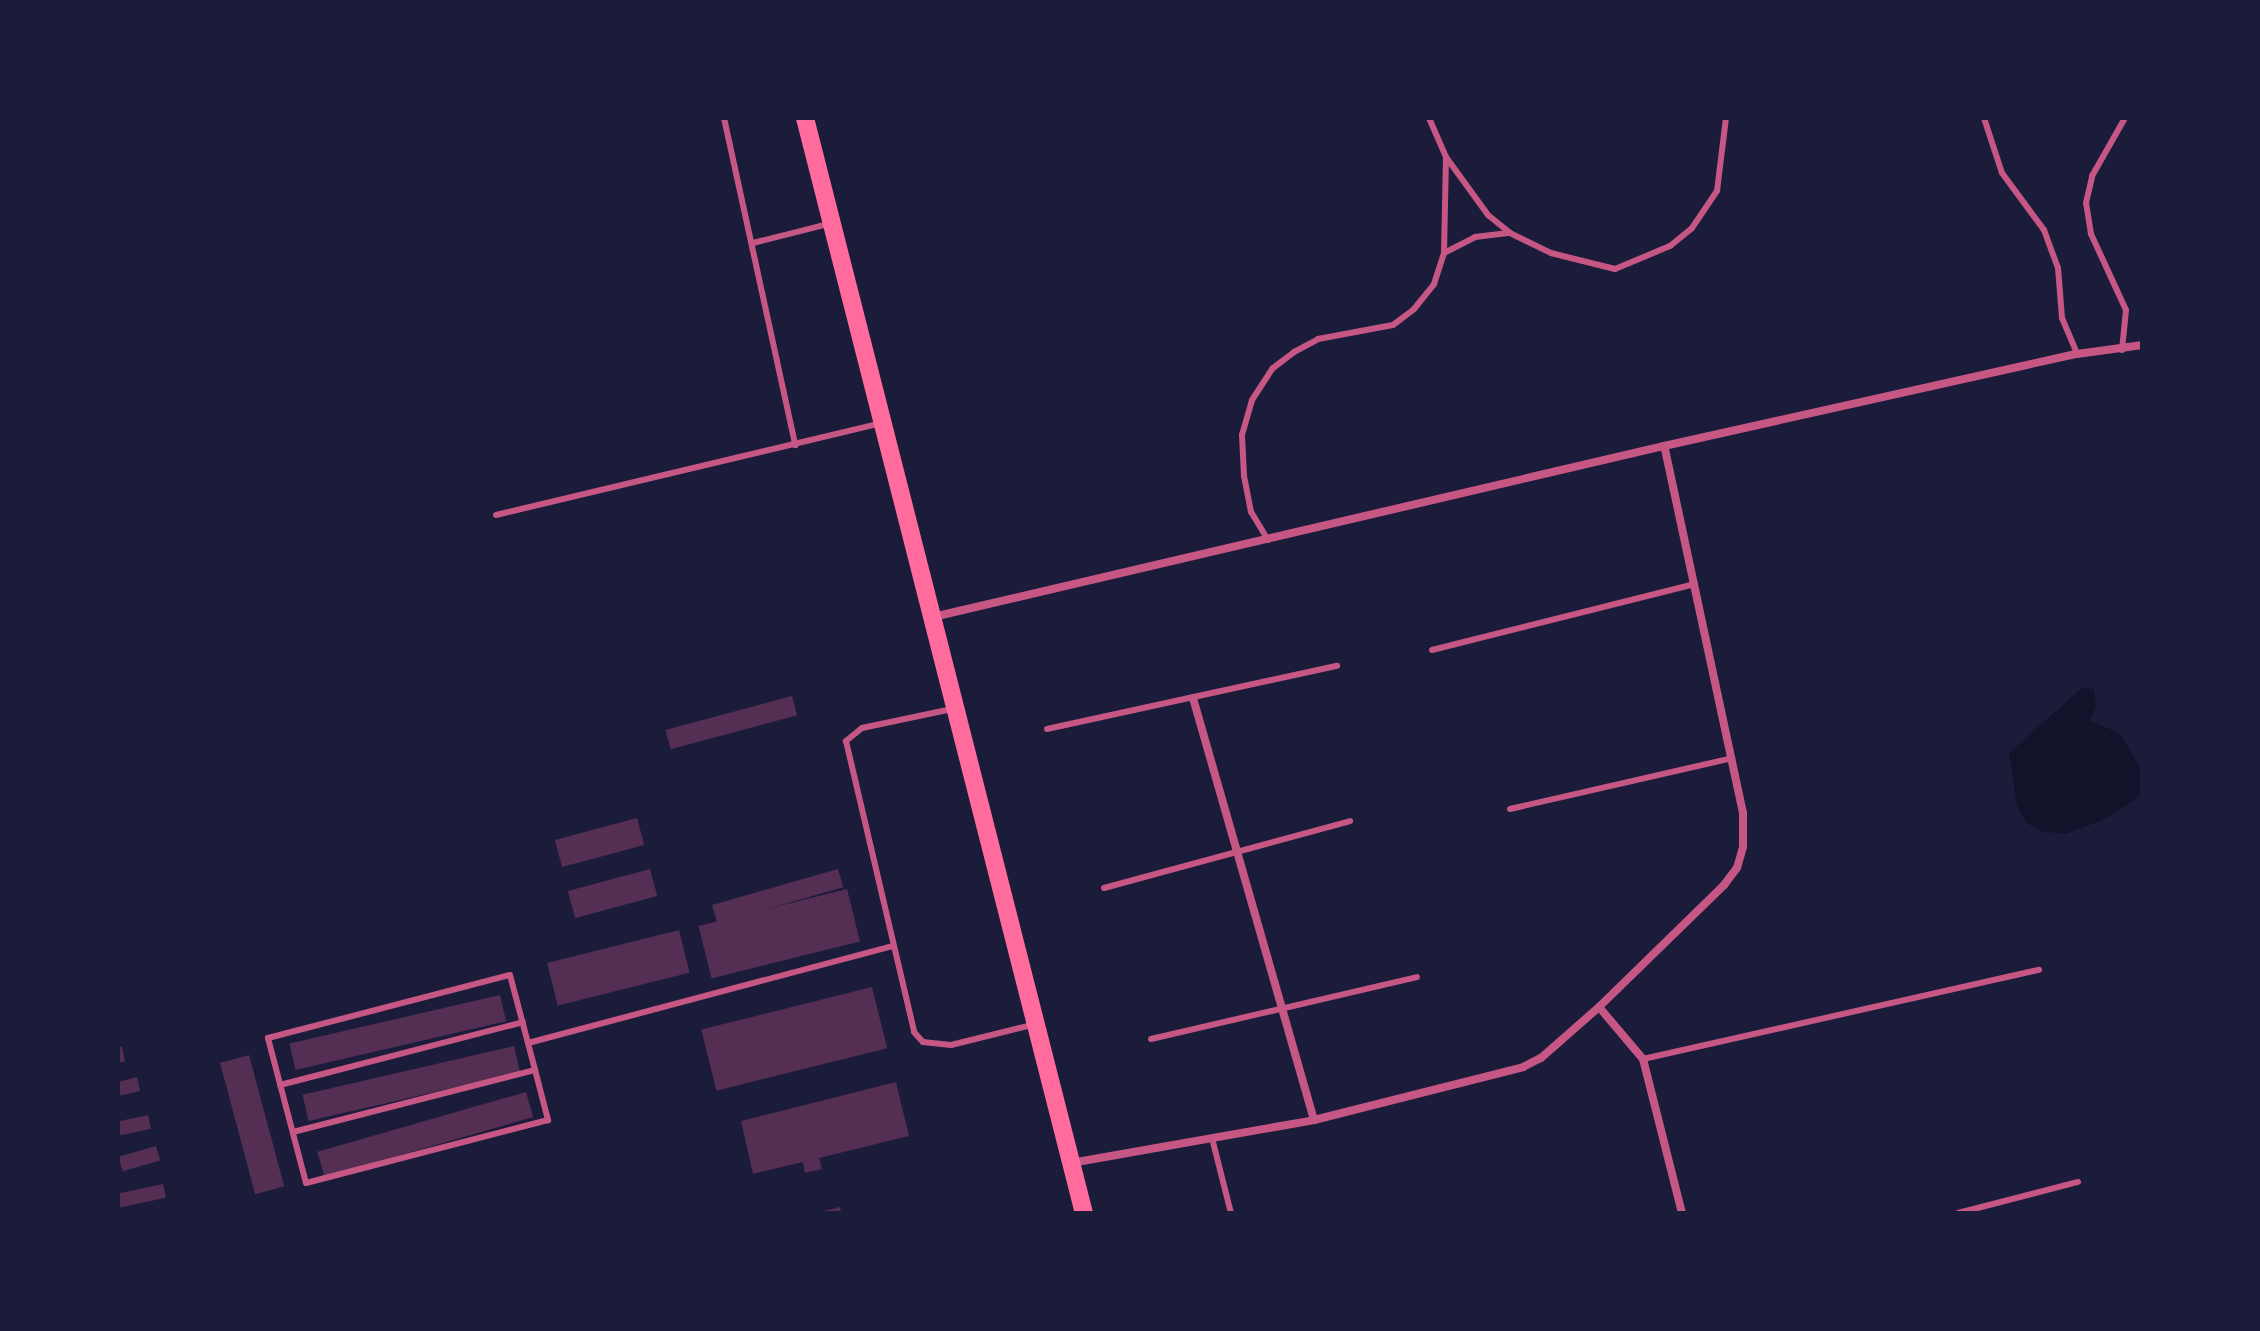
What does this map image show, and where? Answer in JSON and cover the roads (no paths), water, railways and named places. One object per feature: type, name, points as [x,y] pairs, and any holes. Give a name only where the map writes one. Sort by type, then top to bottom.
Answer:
[{"type":"main road","points":[[805,118],[1084,1213]]},
{"type":"street","points":[[932,617],[1664,446],[2077,354],[2142,345]]},
{"type":"street","points":[[1071,1163],[1314,1120],[1502,1076],[1541,1058],[1599,1007],[1737,868],[1743,813],[1664,446]]},
{"type":"street","points":[[1193,698],[1314,1120]]},
{"type":"street","points":[[1599,1007],[1643,1059],[1682,1213]]},
{"type":"lane","points":[[724,118],[795,445]]},
{"type":"lane","points":[[1429,118],[1446,157],[1488,215],[1510,233],[1551,253],[1615,269],[1670,246],[1692,228],[1717,191],[1726,118]]},
{"type":"lane","points":[[1984,118],[2002,173],[2044,230],[2058,268],[2062,318],[2077,354]]},
{"type":"lane","points":[[2122,350],[2126,310],[2091,234],[2086,203],[2092,176],[2125,118]]},
{"type":"lane","points":[[1268,540],[1251,512],[1244,476],[1242,435],[1252,400],[1273,368],[1294,352],[1318,339],[1393,325],[1414,309],[1434,284],[1444,253],[1446,157]]},
{"type":"lane","points":[[753,243],[832,223]]},
{"type":"lane","points":[[1444,253],[1475,237],[1510,233]]},
{"type":"lane","points":[[496,515],[883,423]]},
{"type":"lane","points":[[1432,650],[1695,584]]},
{"type":"lane","points":[[1047,729],[1337,666]]},
{"type":"lane","points":[[955,708],[862,728],[846,741],[914,1032],[923,1042],[951,1045],[1035,1024]]},
{"type":"lane","points":[[1510,809],[1732,758]]},
{"type":"lane","points":[[1104,888],[1350,821]]},
{"type":"lane","points":[[528,1043],[893,946]]},
{"type":"lane","points":[[1643,1059],[2039,970]]},
{"type":"lane","points":[[510,975],[528,1043],[548,1120],[306,1183],[268,1038],[510,975]]},
{"type":"lane","points":[[1151,1039],[1417,977]]},
{"type":"lane","points":[[280,1085],[523,1022]]},
{"type":"lane","points":[[293,1132],[535,1070]]},
{"type":"lane","points":[[1212,1138],[1231,1213]]},
{"type":"lane","points":[[1958,1213],[2078,1182]]}]
